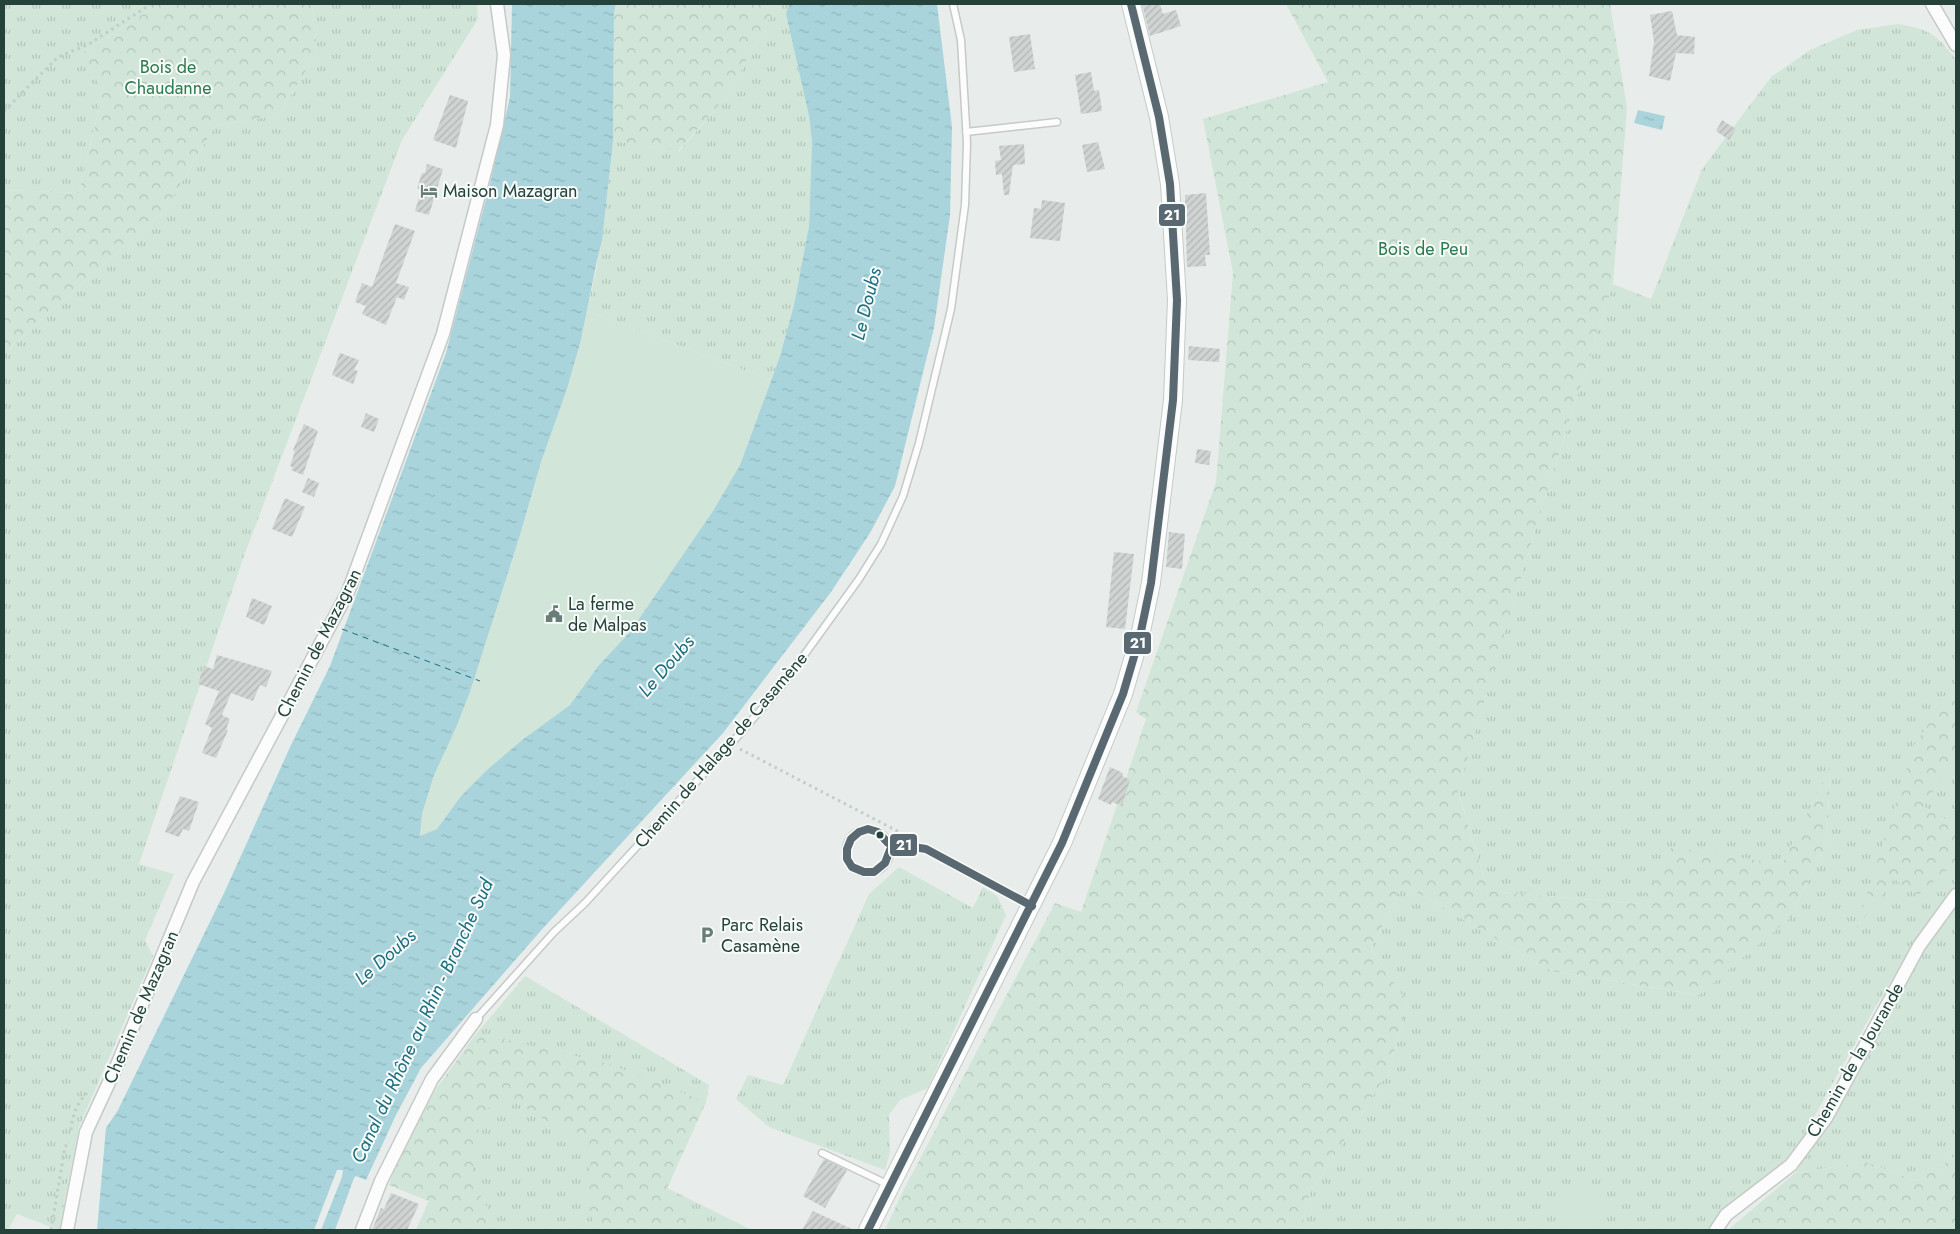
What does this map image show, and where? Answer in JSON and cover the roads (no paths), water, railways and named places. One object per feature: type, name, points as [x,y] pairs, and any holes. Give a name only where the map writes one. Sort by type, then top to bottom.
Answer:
[{"type":"main road","points":[[868,1230],[890,1186],[905,1144],[1032,906],[1073,820],[1123,694],[1140,636],[1151,583],[1174,400],[1177,300],[1170,184],[1159,117],[1131,4]]},
{"type":"street","name":"Chemin de Mazagran","points":[[67,1230],[86,1132],[117,1065],[194,882],[348,592],[443,334],[497,125],[504,56],[497,4]]},
{"type":"street","points":[[1932,4],[1956,45]]},
{"type":"street","name":"Chemin de la Jourande","points":[[1716,1230],[1726,1215],[1791,1165],[1826,1118],[1919,946],[1956,895]]},
{"type":"street","name":"Chemin de Halage de Casamène","points":[[362,1230],[381,1181],[432,1079],[476,1019]]},
{"type":"lane","name":"Chemin de Halage de Casamène","points":[[476,1019],[554,932],[585,903],[731,744],[784,683],[859,579],[881,544],[903,496],[951,309],[965,205],[966,132],[961,40],[952,4]]},
{"type":"lane","points":[[966,132],[1057,122]]},
{"type":"lane","points":[[866,829],[879,832],[888,843],[890,850],[885,864],[880,869],[866,873],[852,866],[846,854],[853,835],[866,829]]},
{"type":"lane","points":[[888,843],[926,849],[1032,906]]},
{"type":"lane","points":[[890,850],[926,849]]},
{"type":"lane","points":[[822,1154],[890,1186]]},
{"type":"water","points":[[512,4],[616,4],[614,13],[613,141],[602,241],[581,340],[567,389],[542,459],[470,692],[434,775],[422,814],[420,836],[437,829],[461,796],[488,769],[522,740],[570,705],[599,665],[630,632],[713,511],[740,465],[780,356],[794,305],[809,226],[812,142],[809,116],[786,14],[789,4],[937,4],[952,127],[950,215],[934,328],[895,486],[870,533],[831,592],[723,733],[545,926],[421,1068],[396,1115],[366,1180],[356,1176],[354,1178],[335,1230],[321,1230],[343,1170],[337,1170],[314,1230],[97,1230],[106,1128],[118,1110],[225,891],[291,745],[330,666],[446,353],[490,184],[510,97]]},
{"type":"water","points":[[1638,110],[1665,116],[1662,130],[1634,123]]},
{"type":"place","name":"Maison Mazagran","points":[[429,191]]},
{"type":"place","name":"La ferme de Malpas","points":[[554,614]]},
{"type":"place","name":"Parc Relais Casamène","points":[[707,935]]},
{"type":"park label","name":"Bois de Chaudanne","points":[[168,77]]},
{"type":"park label","name":"Bois de Peu","points":[[1423,249]]},
{"type":"water label","name":"Le Doubs","points":[[866,304]]},
{"type":"water label","name":"Le Doubs","points":[[666,666]]},
{"type":"water label","name":"Le Doubs","points":[[385,957]]},
{"type":"water label","name":"Canal du Rhône au Rhin - Branche Sud","points":[[422,1021]]}]
